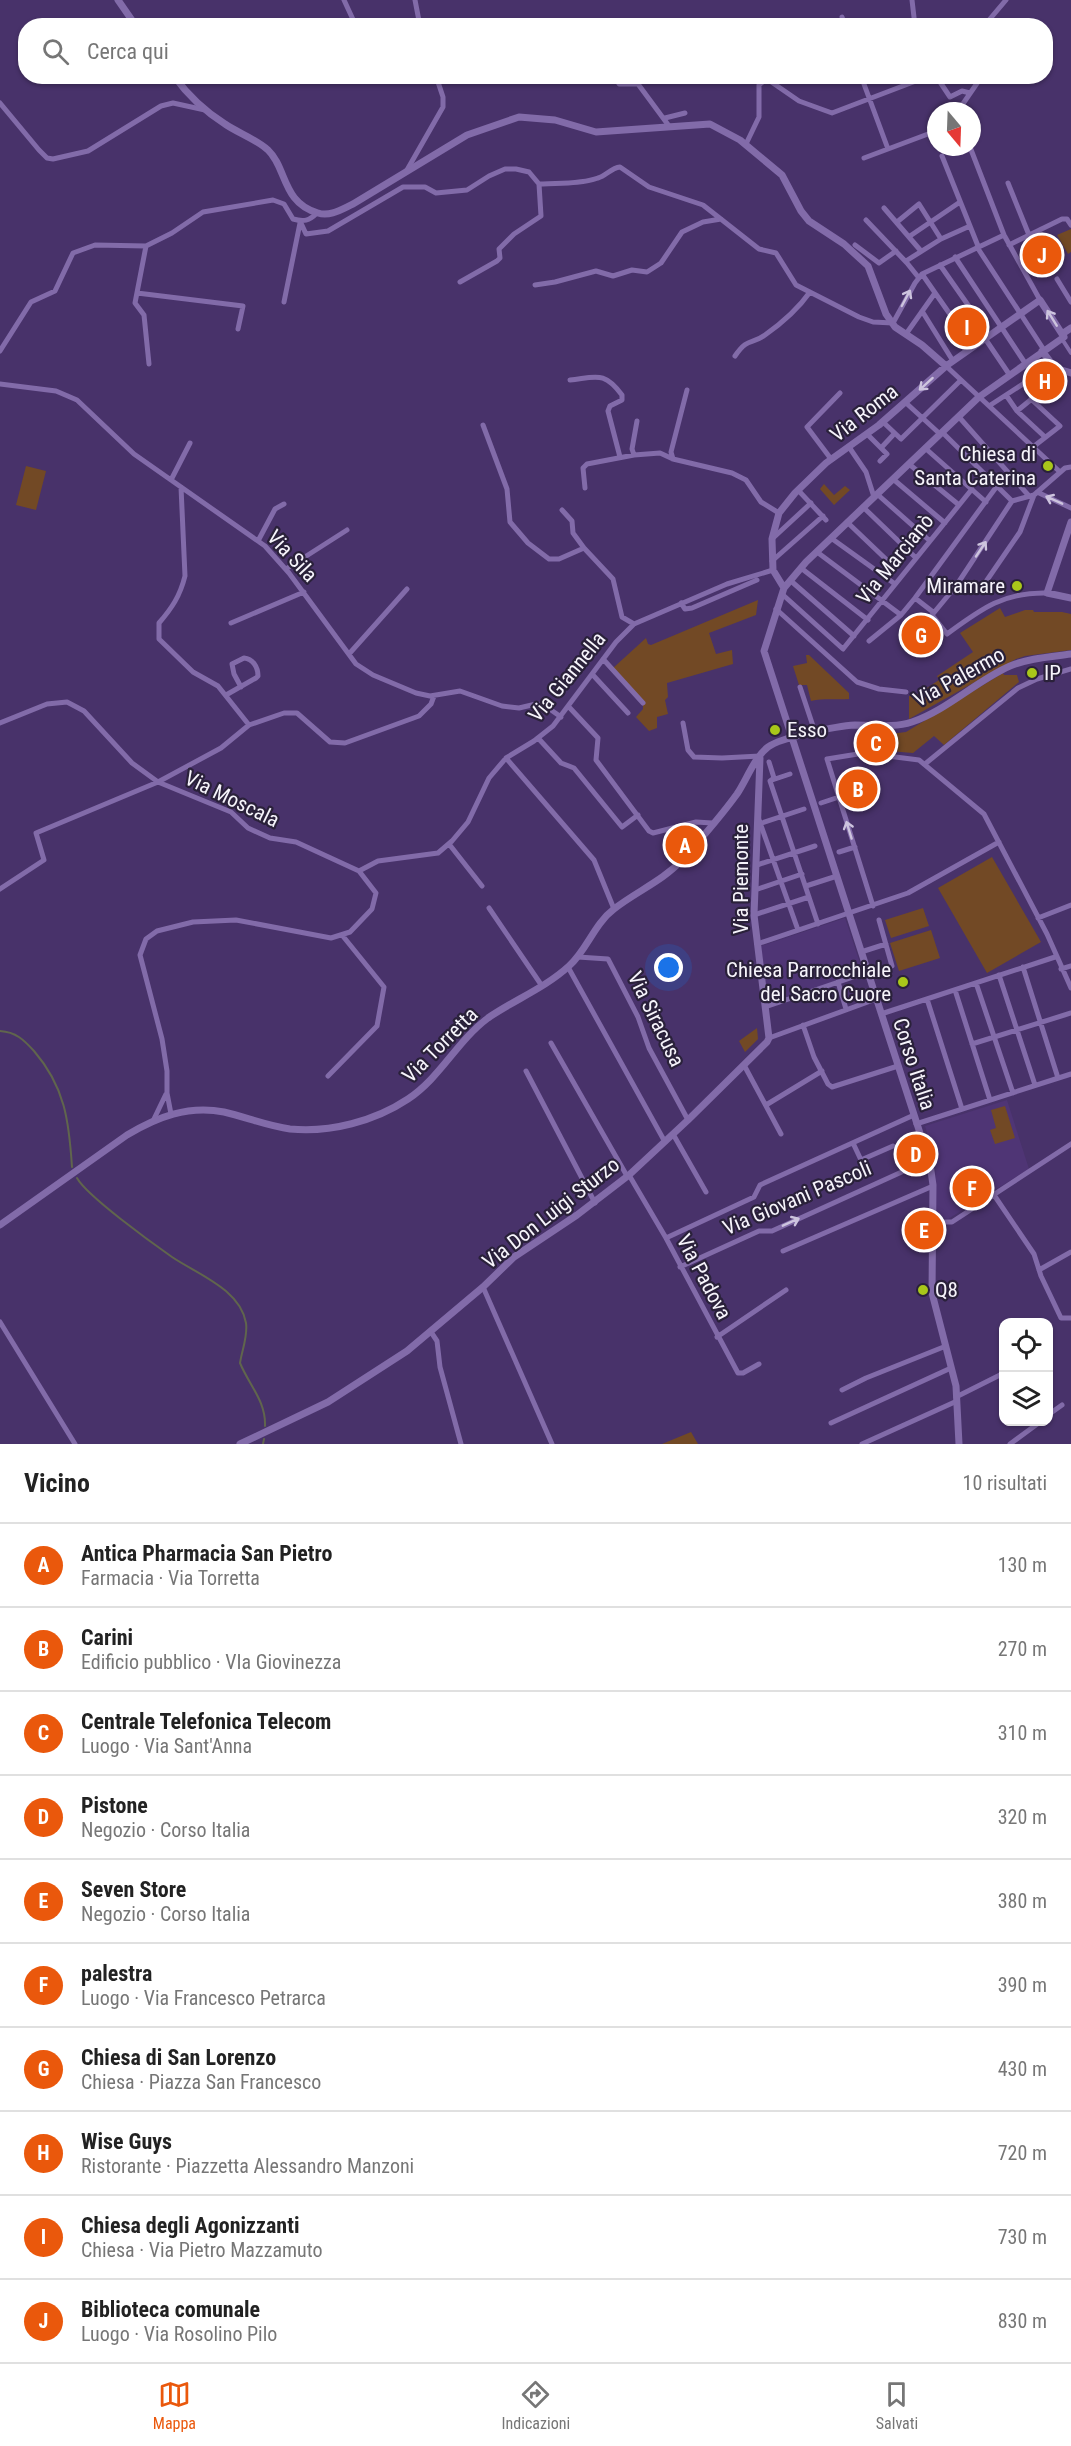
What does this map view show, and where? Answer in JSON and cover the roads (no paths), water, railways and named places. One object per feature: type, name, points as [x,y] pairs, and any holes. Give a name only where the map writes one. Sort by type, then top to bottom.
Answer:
[{"type":"street","points":[[117,0],[130,18]]},
{"type":"street","points":[[344,0],[352,18]]},
{"type":"street","points":[[415,0],[418,18]]},
{"type":"street","points":[[912,0],[914,18]]},
{"type":"street","points":[[991,18],[1006,0]]},
{"type":"street","points":[[180,84],[222,122],[267,150],[276,160],[290,193],[317,213]]},
{"type":"street","points":[[406,172],[443,107],[443,97],[439,84]]},
{"type":"street","points":[[619,84],[638,84],[669,126]]},
{"type":"street","points":[[746,144],[759,117],[760,84]]},
{"type":"street","points":[[771,84],[799,101],[832,113],[909,84]]},
{"type":"street","points":[[864,84],[888,149]]},
{"type":"street","points":[[941,84],[950,97],[962,91],[970,93]]},
{"type":"street","points":[[964,102],[976,84]]},
{"type":"street","points":[[0,104],[39,150],[47,158],[53,159],[88,152],[161,106],[173,103],[209,111]]},
{"type":"street","points":[[665,118],[685,113]]},
{"type":"street","points":[[0,351],[31,302],[55,291],[73,253],[95,245],[146,246],[172,233],[203,212],[273,200],[284,204],[293,219],[300,221],[309,220],[317,213],[336,212],[467,135],[519,117],[555,120],[596,132],[710,124],[746,144],[782,175],[801,211],[809,221],[844,244],[868,266],[886,314],[893,323],[946,366],[1060,472]]},
{"type":"street","points":[[864,158],[927,134]]},
{"type":"street","points":[[942,156],[977,247],[1020,313],[1050,366],[1071,373]]},
{"type":"street","points":[[973,156],[1004,235],[1071,353]]},
{"type":"street","points":[[538,184],[592,180],[620,167],[649,187],[703,204],[759,249],[776,253],[796,285],[859,317],[873,322],[893,323]]},
{"type":"street","points":[[300,221],[306,234],[328,231],[403,187],[425,187],[436,193],[467,190],[505,169],[530,172],[538,184],[542,216],[514,234],[499,251],[500,258],[460,282]]},
{"type":"street","points":[[1008,183],[1029,235]]},
{"type":"street","points":[[910,236],[960,202]]},
{"type":"street","points":[[897,222],[919,204],[941,239]]},
{"type":"street","points":[[884,208],[921,251]]},
{"type":"street","points":[[535,285],[596,271],[613,276],[632,270],[647,272],[661,263],[682,232],[703,222],[721,219]]},
{"type":"street","points":[[1009,245],[1062,219],[1067,219],[1071,225]]},
{"type":"street","points":[[866,220],[935,293],[972,346]]},
{"type":"street","points":[[284,302],[300,221]]},
{"type":"street","points":[[906,261],[941,239],[970,226]]},
{"type":"street","points":[[893,323],[920,276],[1004,235]]},
{"type":"street","points":[[855,245],[879,263],[896,251]]},
{"type":"street","points":[[146,246],[135,303],[144,315],[149,364]]},
{"type":"street","points":[[955,257],[1025,363]]},
{"type":"street","points":[[940,265],[975,315]]},
{"type":"street","points":[[1058,279],[1071,302]]},
{"type":"street","points":[[735,356],[743,344],[763,337],[800,305],[810,292]]},
{"type":"street","points":[[136,293],[243,306],[238,329]]},
{"type":"street","points":[[906,334],[935,293]]},
{"type":"street","name":"Via Roma","points":[[783,591],[773,570],[772,539],[779,513],[798,490],[831,459],[883,422],[946,366],[1040,300]]},
{"type":"street","points":[[922,311],[953,361]]},
{"type":"street","name":"Corso Italia","points":[[959,1444],[957,1399],[932,1293],[933,1186],[928,1160],[764,651],[783,591],[801,568],[980,397],[1071,328]]},
{"type":"street","points":[[984,338],[1009,374]]},
{"type":"street","points":[[989,406],[1050,366]]},
{"type":"street","points":[[1017,411],[1044,389],[1062,370]]},
{"type":"street","points":[[570,380],[608,378],[622,394],[622,400],[610,405],[608,411],[620,457]]},
{"type":"street","points":[[883,422],[901,439],[961,380]]},
{"type":"street","name":"Via Sila","points":[[0,384],[56,390],[77,400],[134,454],[265,546],[304,592],[356,664],[372,675],[416,693],[434,696],[460,691],[502,706],[519,708],[536,704],[544,705],[561,717]]},
{"type":"street","points":[[1044,389],[1056,394]]},
{"type":"street","points":[[673,459],[671,452],[687,390]]},
{"type":"street","points":[[831,459],[807,427],[840,393]]},
{"type":"street","points":[[1006,395],[1017,411],[1046,437]]},
{"type":"street","points":[[1031,399],[1060,426],[1033,447]]},
{"type":"street","points":[[905,402],[1012,501]]},
{"type":"street","points":[[959,417],[1033,494],[1071,508]]},
{"type":"street","points":[[634,455],[633,435],[638,421]]},
{"type":"street","points":[[483,425],[507,489],[510,522],[528,543],[549,559],[559,560],[584,548]]},
{"type":"street","points":[[867,434],[887,454],[880,461]]},
{"type":"street","points":[[881,448],[894,434]]},
{"type":"street","points":[[171,480],[190,443]]},
{"type":"street","points":[[849,447],[866,472],[876,495],[930,541]]},
{"type":"street","points":[[925,448],[986,502]]},
{"type":"street","points":[[585,488],[584,466],[620,457],[660,453],[673,459],[732,473],[747,480],[761,502],[779,513]]},
{"type":"street","points":[[909,464],[959,505]]},
{"type":"street","points":[[932,614],[956,586],[1012,501],[1033,494],[1065,468],[1071,467]]},
{"type":"street","points":[[892,479],[945,523]]},
{"type":"street","points":[[869,641],[901,615],[997,486]]},
{"type":"street","points":[[181,487],[185,576],[173,607],[159,623],[159,639],[193,672],[205,677],[226,695],[249,725]]},
{"type":"street","name":"Via Marcianò","points":[[783,591],[843,649],[972,489]]},
{"type":"street","points":[[772,561],[825,518],[798,490]]},
{"type":"street","points":[[985,584],[1020,532],[1033,494]]},
{"type":"street","points":[[258,541],[275,509],[284,504]]},
{"type":"street","points":[[772,539],[811,504]]},
{"type":"street","points":[[863,507],[916,558]]},
{"type":"street","points":[[562,510],[572,521],[573,533],[584,548],[613,579],[622,617],[634,624]]},
{"type":"street","points":[[847,522],[891,564],[882,575]]},
{"type":"street","points":[[1047,593],[1071,522]]},
{"type":"street","points":[[286,569],[347,530]]},
{"type":"street","points":[[831,538],[896,584]]},
{"type":"street","points":[[817,552],[901,615]]},
{"type":"street","points":[[801,568],[868,620]]},
{"type":"street","name":"Via Giannella","points":[[359,871],[378,861],[438,853],[449,844],[468,822],[489,778],[506,758],[538,738],[561,717],[591,674],[634,624],[727,584],[773,570]]},
{"type":"street","points":[[681,603],[685,609],[692,608],[757,580]]},
{"type":"street","points":[[791,580],[854,636]]},
{"type":"street","points":[[348,654],[407,589]]},
{"type":"street","points":[[231,623],[304,592]]},
{"type":"street","points":[[915,598],[932,614],[947,634],[992,603],[1028,593],[1047,593],[1071,598]]},
{"type":"street","points":[[776,609],[857,682],[879,690],[906,692]]},
{"type":"street","name":"Via Palermo","points":[[792,738],[852,725],[890,726],[911,722],[1009,667],[1032,659],[1071,654]]},
{"type":"street","points":[[226,695],[241,687],[258,676],[257,668],[252,661],[244,658],[231,664],[241,687]]},
{"type":"street","points":[[603,659],[643,703]]},
{"type":"street","points":[[925,764],[1018,688],[1037,679],[1071,669]]},
{"type":"street","points":[[591,674],[628,713]]},
{"type":"street","points":[[800,687],[815,732]]},
{"type":"street","points":[[0,890],[44,860],[36,833],[158,782],[221,747],[249,725],[284,713],[297,713],[323,738],[330,742],[345,743],[419,716],[431,704],[434,696]]},
{"type":"street","name":"Via Moscala","points":[[0,723],[46,704],[67,702],[84,711],[132,763],[158,782],[231,812],[248,828],[270,838],[296,842],[359,871]]},
{"type":"street","points":[[569,707],[598,738],[596,760],[649,831],[696,822],[712,823]]},
{"type":"street","points":[[683,723],[688,750],[694,757],[760,756]]},
{"type":"street","points":[[538,738],[561,763],[574,768],[622,827],[638,815]]},
{"type":"street","name":"Via Torretta","points":[[0,1225],[127,1135],[171,1114],[192,1110],[215,1111],[274,1126],[306,1130],[336,1127],[363,1119],[409,1099],[488,1018],[542,986],[568,967],[578,957],[598,926],[614,909],[672,871],[736,794],[769,746],[792,738]]},
{"type":"street","points":[[873,906],[827,759],[864,753],[912,758],[925,764],[984,814],[1071,988]]},
{"type":"street","name":"Via Piemonte","points":[[760,756],[760,820],[754,915],[769,1038]]},
{"type":"street","points":[[506,758],[594,860],[614,909]]},
{"type":"street","points":[[769,762],[772,780],[770,781],[818,924]]},
{"type":"street","points":[[772,780],[790,774]]},
{"type":"street","points":[[821,803],[839,797]]},
{"type":"street","points":[[798,930],[760,820],[782,817],[804,809]]},
{"type":"street","points":[[757,944],[908,893],[999,842]]},
{"type":"street","points":[[449,844],[482,886]]},
{"type":"street","points":[[757,865],[815,846]]},
{"type":"street","points":[[838,852],[855,847]]},
{"type":"street","points":[[171,1114],[162,1039],[140,955],[146,939],[157,930],[193,922],[236,920],[331,938],[342,935],[350,932],[372,909],[376,893],[359,871]]},
{"type":"street","points":[[755,890],[802,874]]},
{"type":"street","points":[[806,886],[837,876]]},
{"type":"street","points":[[754,915],[809,897]]},
{"type":"street","points":[[1038,918],[1071,905]]},
{"type":"street","points":[[489,908],[542,986]]},
{"type":"street","points":[[765,1007],[892,966],[879,920]]},
{"type":"street","points":[[328,1077],[377,1026],[384,987],[342,935]]},
{"type":"street","points":[[861,952],[886,944]]},
{"type":"street","name":"Via Siracusa","points":[[578,957],[608,959],[638,1017],[649,1048],[688,1120]]},
{"type":"street","points":[[881,1014],[1055,957]]},
{"type":"street","points":[[1062,969],[1071,966]]},
{"type":"street","points":[[568,967],[665,1142]]},
{"type":"street","points":[[1023,967],[1059,1078]]},
{"type":"street","points":[[999,975],[1035,1085]]},
{"type":"street","points":[[838,982],[846,1009]]},
{"type":"street","points":[[976,983],[1013,1093]]},
{"type":"street","points":[[955,990],[990,1100]]},
{"type":"street","points":[[769,1038],[876,999]]},
{"type":"street","points":[[927,999],[962,1109]]},
{"type":"street","points":[[972,1044],[1071,1013]]},
{"type":"street","points":[[802,1025],[814,1057],[828,1084],[834,1087],[898,1066]]},
{"type":"street","name":"Via Don Luigi Sturzo","points":[[240,1444],[328,1402],[381,1369],[431,1332],[514,1257],[595,1203],[628,1176],[688,1120],[769,1038]]},
{"type":"street","name":"Via Padova","points":[[551,1043],[666,1238],[738,1373],[743,1373],[759,1364]]},
{"type":"street","points":[[744,1065],[781,1134]]},
{"type":"street","points":[[526,1071],[595,1203]]},
{"type":"street","points":[[766,1106],[822,1071]]},
{"type":"street","points":[[916,1124],[1071,1074]]},
{"type":"street","points":[[153,1121],[167,1093]]},
{"type":"street","points":[[666,1238],[754,1197],[760,1185],[914,1115]]},
{"type":"street","points":[[673,1134],[706,1192]]},
{"type":"street","points":[[853,1143],[861,1160],[893,1146]]},
{"type":"street","points":[[933,1222],[951,1222],[1071,1144]]},
{"type":"street","name":"Via Giovani Pascoli","points":[[680,1268],[755,1232],[772,1231],[928,1160]]},
{"type":"street","points":[[783,1251],[933,1186]]},
{"type":"street","points":[[994,1195],[1034,1254],[1061,1318],[1071,1318]]},
{"type":"street","points":[[1039,1270],[1071,1252]]},
{"type":"street","points":[[483,1287],[552,1444]]},
{"type":"street","points":[[717,1337],[786,1290]]},
{"type":"street","points":[[0,1322],[75,1444]]},
{"type":"street","points":[[431,1332],[437,1341],[440,1367],[461,1444]]},
{"type":"street","points":[[842,1390],[946,1346]]},
{"type":"street","points":[[831,1424],[951,1368]]},
{"type":"street","points":[[862,1444],[999,1377]]},
{"type":"street","points":[[1053,1411],[1062,1405]]},
{"type":"street","points":[[1010,1444],[1035,1426]]},
{"type":"waterway","points":[[0,1031],[11,1033],[23,1040],[34,1051],[53,1078],[67,1120],[72,1167]]},
{"type":"waterway","points":[[77,1178],[93,1196],[121,1219],[172,1257],[216,1284],[235,1301],[246,1323],[246,1338],[240,1363],[260,1401],[265,1426]]},
{"type":"waterway","points":[[263,1444],[264,1439]]},
{"type":"place","name":"Biblioteca comunale","points":[[1042,255]]},
{"type":"place","name":"Chiesa degli Agonizzanti","points":[[967,327]]},
{"type":"place","name":"Wise Guys","points":[[1045,381]]},
{"type":"place","name":"Chiesa di Santa Caterina","points":[[1048,466]]},
{"type":"place","name":"Miramare","points":[[1017,586]]},
{"type":"place","name":"Chiesa di San Lorenzo","points":[[921,635]]},
{"type":"place","name":"IP","points":[[1032,673]]},
{"type":"place","name":"Esso","points":[[775,730]]},
{"type":"place","name":"Centrale Telefonica Telecom","points":[[876,743]]},
{"type":"place","name":"Carini","points":[[858,789]]},
{"type":"place","name":"Antica Pharmacia San Pietro","points":[[685,845]]},
{"type":"place","name":"Chiesa Parrocchiale del Sacro Cuore","points":[[903,982]]},
{"type":"place","name":"Pistone","points":[[916,1154]]},
{"type":"place","name":"palestra","points":[[972,1188]]},
{"type":"place","name":"Seven Store","points":[[924,1230]]},
{"type":"place","name":"Q8","points":[[923,1290]]}]
